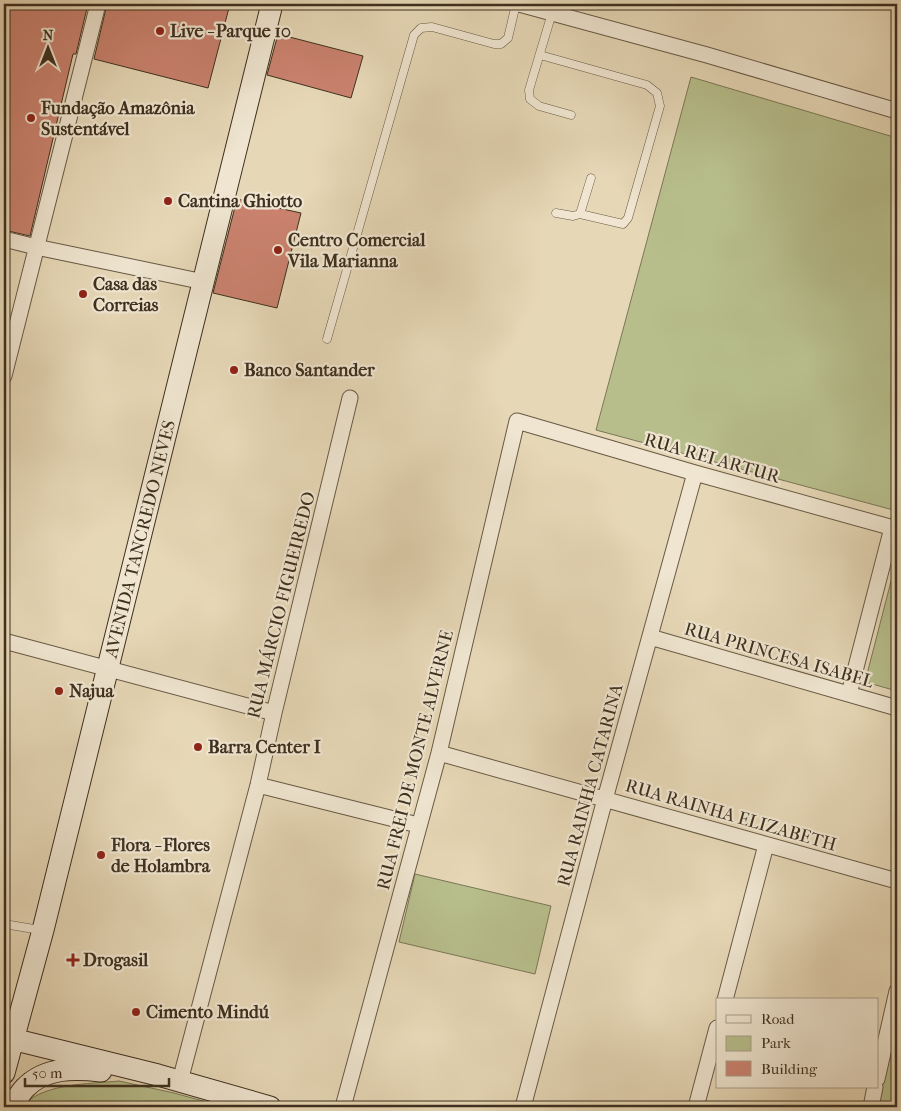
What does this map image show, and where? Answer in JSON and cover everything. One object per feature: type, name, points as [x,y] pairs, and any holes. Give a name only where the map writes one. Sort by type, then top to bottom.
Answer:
[{"type":"main road","name":"AVENIDA TANCREDO NEVES","points":[[4,1073],[9,1038],[44,930],[272,4]]},
{"type":"main road","points":[[9,1038],[158,1075],[270,1107]]},
{"type":"main road","points":[[11,1107],[25,1087],[40,1076],[61,1070],[83,1069],[158,1075]]},
{"type":"street","points":[[4,376],[98,4]]},
{"type":"street","points":[[517,4],[707,54],[897,111]]},
{"type":"street","points":[[4,239],[204,282]]},
{"type":"street","name":"RUA MÁRCIO FIGUEIREDO","points":[[180,1081],[258,785],[350,398]]},
{"type":"street","name":"RUA REI ARTUR","points":[[517,421],[895,529]]},
{"type":"street","name":"RUA FREI DE MONTE ALVERNE","points":[[343,1107],[439,753],[517,421]]},
{"type":"street","name":"RUA RAINHA CATARINA","points":[[523,1107],[695,473]]},
{"type":"street","points":[[849,694],[895,529]]},
{"type":"street","name":"RUA PRINCESA ISABEL","points":[[650,637],[897,708]]},
{"type":"street","points":[[4,642],[274,713]]},
{"type":"street","name":"RUA RAINHA ELIZABETH","points":[[439,753],[897,881]]},
{"type":"street","points":[[258,785],[418,826]]},
{"type":"street","points":[[726,998],[766,845]]},
{"type":"street","points":[[878,1075],[897,991]]},
{"type":"street","points":[[696,1107],[716,1032]]},
{"type":"street","points":[[871,1107],[875,1088]]},
{"type":"lane","points":[[326,339],[414,35],[421,28],[432,27],[494,44],[501,44],[508,38],[517,4]]},
{"type":"lane","points":[[552,13],[529,90],[530,99],[539,106],[571,115]]},
{"type":"lane","points":[[540,55],[646,85],[657,93],[660,106],[628,218],[623,224],[580,214],[573,216],[556,213]]},
{"type":"lane","points":[[580,214],[591,178]]},
{"type":"lane","points":[[4,924],[44,930]]},
{"type":"green space","points":[[691,77],[897,138],[897,511],[596,430]]},
{"type":"green space","points":[[897,558],[897,691],[865,682]]},
{"type":"green space","points":[[415,874],[551,906],[535,974],[399,942]]},
{"type":"green space","points":[[897,1019],[897,1107],[876,1107]]},
{"type":"green space","points":[[119,1081],[225,1107],[22,1107],[30,1099],[53,1089],[81,1084]]},
{"type":"building","name":"Fundação Amazônia Sustentável","points":[[4,4],[88,4],[76,54],[73,54],[30,236],[4,230]]},
{"type":"building","name":"Live - Parque 10","points":[[107,4],[230,4],[208,88],[94,59]]},
{"type":"building","points":[[278,34],[363,56],[351,98],[267,75]]},
{"type":"building","name":"Centro Comercial Vila Marianna","points":[[237,199],[301,213],[277,308],[213,293]]},
{"type":"place","name":"Live - Parque 10","points":[[160,31]]},
{"type":"place","name":"Fundação Amazônia Sustentável","points":[[31,118]]},
{"type":"place","name":"Cantina Ghiotto","points":[[168,201]]},
{"type":"place","name":"Centro Comercial Vila Marianna","points":[[278,250]]},
{"type":"place","name":"Casa das Correias","points":[[83,294]]},
{"type":"place","name":"Banco Santander","points":[[234,370]]},
{"type":"place","name":"Najua","points":[[59,691]]},
{"type":"place","name":"Barra Center I","points":[[198,747]]},
{"type":"place","name":"Flora - Flores de Holambra","points":[[101,855]]},
{"type":"place","name":"Drogasil","points":[[73,960]]},
{"type":"place","name":"Cimento Mindú","points":[[136,1012]]}]
